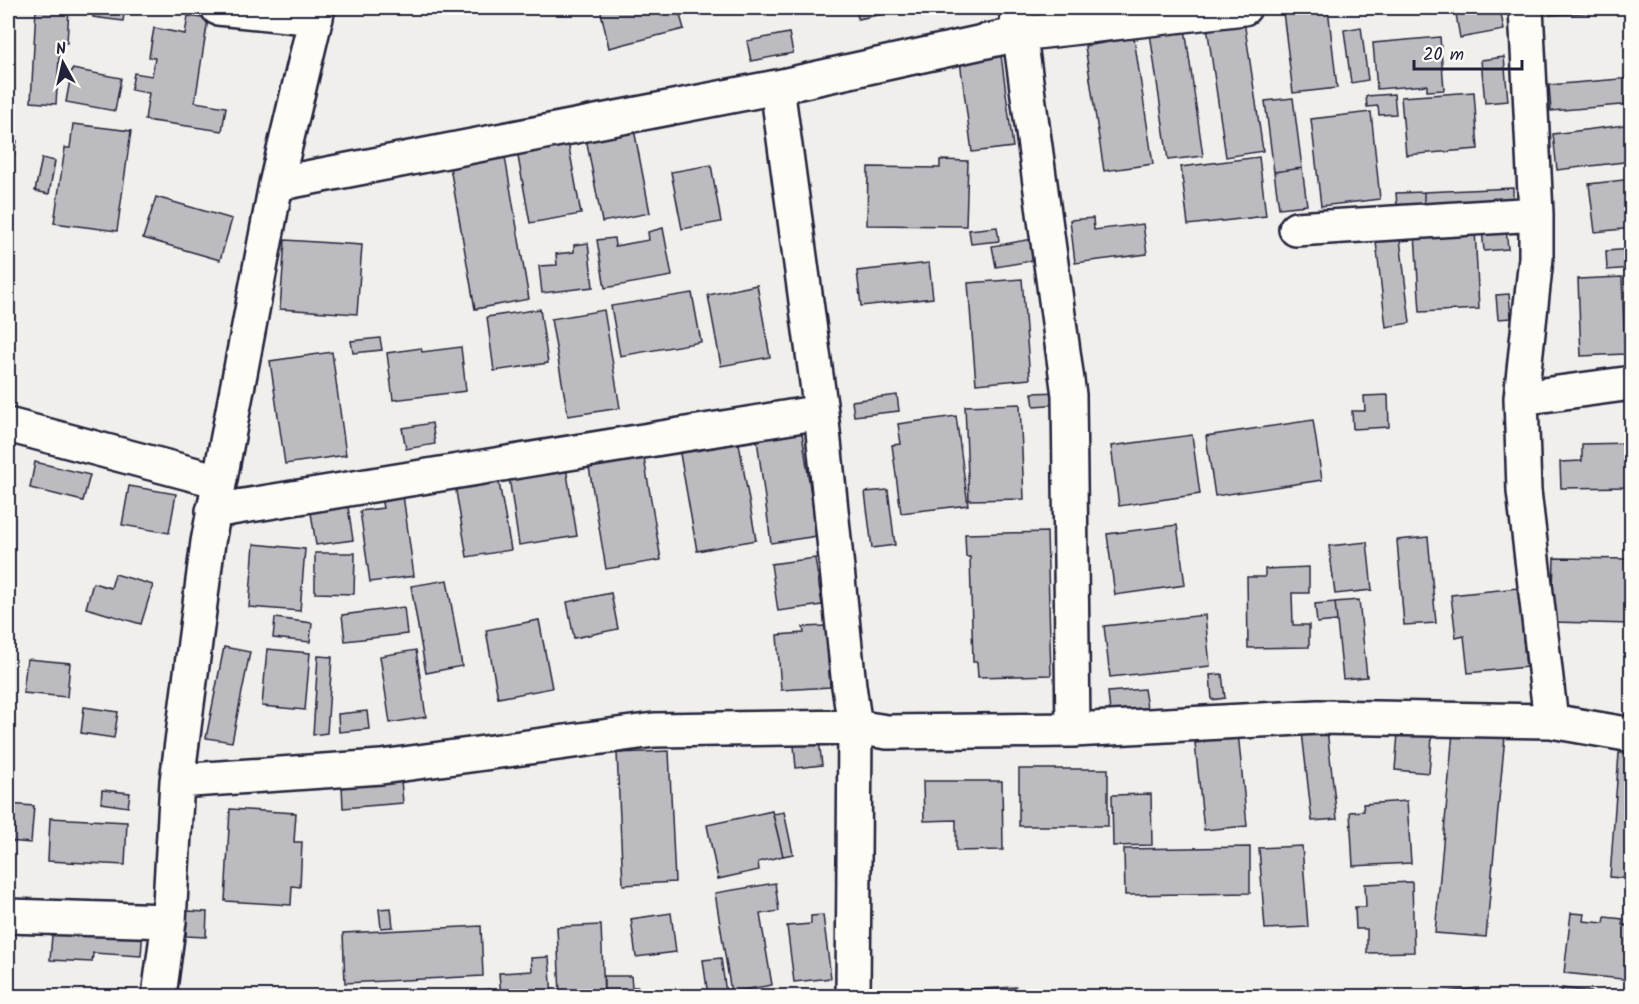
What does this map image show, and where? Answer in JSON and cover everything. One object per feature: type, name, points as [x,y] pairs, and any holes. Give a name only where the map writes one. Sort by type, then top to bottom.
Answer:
[{"type":"street","points":[[159,996],[169,921],[177,781],[208,542],[276,184],[317,13],[218,8]]},
{"type":"street","points":[[276,184],[777,87],[1018,21],[1244,8]]},
{"type":"street","points":[[1526,8],[1536,258],[1521,398],[1524,491],[1551,721]]},
{"type":"street","points":[[1018,21],[1069,395],[1073,730]]},
{"type":"street","points":[[777,87],[821,412],[855,728],[853,996],[847,996]]},
{"type":"street","points":[[1296,229],[1536,214]]},
{"type":"street","points":[[1521,398],[1632,383]]},
{"type":"street","points":[[8,425],[216,496],[821,412]]},
{"type":"street","points":[[177,781],[381,768],[654,730],[855,728],[888,732],[1073,730],[1318,717],[1551,721],[1632,735]]},
{"type":"street","points":[[8,916],[169,921]]},
{"type":"building","points":[[36,8],[69,8],[67,43],[60,43],[56,104],[31,102]]},
{"type":"building","points":[[94,8],[125,8],[123,21],[93,17]]},
{"type":"building","points":[[600,8],[678,8],[684,29],[609,48]]},
{"type":"building","points":[[856,8],[906,8],[907,9],[858,19]]},
{"type":"building","points":[[1328,8],[1337,88],[1293,93],[1283,12]]},
{"type":"building","points":[[1455,8],[1500,8],[1504,30],[1460,38]]},
{"type":"building","points":[[1550,8],[1632,8],[1632,10],[1550,15]]},
{"type":"building","points":[[1243,14],[1263,151],[1226,157],[1206,19]]},
{"type":"building","points":[[188,16],[208,19],[195,102],[226,107],[222,131],[145,120],[149,93],[131,90],[134,73],[152,76],[155,58],[149,57],[154,28],[185,34]]},
{"type":"building","points":[[1361,27],[1368,80],[1351,83],[1344,30]]},
{"type":"building","points":[[1185,28],[1203,156],[1168,160],[1150,33]]},
{"type":"building","points":[[789,33],[793,53],[751,61],[747,41]]},
{"type":"building","points":[[1440,37],[1444,90],[1427,91],[1427,85],[1377,89],[1373,43]]},
{"type":"building","points":[[1134,38],[1153,164],[1104,171],[1085,46]]},
{"type":"building","points":[[1001,55],[1013,147],[972,152],[960,61]]},
{"type":"building","points":[[1504,57],[1508,101],[1485,103],[1481,60]]},
{"type":"building","points":[[72,69],[121,78],[115,111],[66,102]]},
{"type":"building","points":[[1632,78],[1632,104],[1551,111],[1549,85]]},
{"type":"building","points":[[1474,92],[1478,149],[1406,155],[1401,97]]},
{"type":"building","points":[[1394,94],[1396,114],[1379,115],[1378,106],[1367,107],[1366,96]]},
{"type":"building","points":[[1293,98],[1302,168],[1274,172],[1265,101]]},
{"type":"building","points":[[1371,112],[1380,199],[1321,206],[1311,119]]},
{"type":"building","points":[[73,124],[131,131],[117,231],[54,223],[65,148],[70,148]]},
{"type":"building","points":[[633,124],[650,213],[602,222],[585,133]]},
{"type":"building","points":[[1632,124],[1632,161],[1557,170],[1553,134]]},
{"type":"building","points":[[8,138],[17,141],[8,185]]},
{"type":"building","points":[[568,142],[581,214],[530,223],[517,151]]},
{"type":"building","points":[[505,157],[529,299],[475,309],[450,167]]},
{"type":"building","points":[[1259,157],[1266,216],[1188,225],[1181,167]]},
{"type":"building","points":[[42,158],[55,161],[49,194],[35,191]]},
{"type":"building","points":[[940,160],[968,161],[966,226],[867,225],[868,167],[940,168]]},
{"type":"building","points":[[711,165],[721,222],[682,229],[671,172]]},
{"type":"building","points":[[1302,168],[1307,205],[1279,208],[1274,172]]},
{"type":"building","points":[[1632,179],[1632,228],[1595,232],[1589,184]]},
{"type":"building","points":[[1513,188],[1513,201],[1424,204],[1424,192]]},
{"type":"building","points":[[1424,192],[1424,204],[1397,205],[1396,193]]},
{"type":"building","points":[[156,197],[232,219],[220,260],[143,238]]},
{"type":"building","points":[[1093,218],[1094,230],[1143,224],[1147,254],[1075,263],[1070,220]]},
{"type":"building","points":[[997,227],[999,241],[971,244],[969,230]]},
{"type":"building","points":[[1506,227],[1508,249],[1484,251],[1482,229]]},
{"type":"building","points":[[663,228],[672,276],[605,288],[597,240],[614,238],[615,246],[649,240],[648,232]]},
{"type":"building","points":[[1475,229],[1479,309],[1420,312],[1415,234]]},
{"type":"building","points":[[1045,237],[1048,258],[996,267],[992,246]]},
{"type":"building","points":[[1400,239],[1410,323],[1386,327],[1376,242]]},
{"type":"building","points":[[285,240],[362,245],[357,314],[280,309]]},
{"type":"building","points":[[588,243],[593,287],[542,293],[539,266],[557,265],[556,254],[574,252],[574,245]]},
{"type":"building","points":[[1632,249],[1632,268],[1607,270],[1606,251]]},
{"type":"building","points":[[929,263],[933,298],[861,306],[857,271]]},
{"type":"building","points":[[1622,277],[1625,354],[1581,356],[1578,279]]},
{"type":"building","points":[[1022,279],[1030,379],[976,384],[968,283]]},
{"type":"building","points":[[757,285],[770,357],[721,366],[708,295]]},
{"type":"building","points":[[692,293],[701,342],[620,356],[611,306]]},
{"type":"building","points":[[1509,294],[1511,318],[1498,319],[1496,295]]},
{"type":"building","points":[[540,309],[548,363],[494,371],[487,317]]},
{"type":"building","points":[[604,310],[620,408],[568,416],[551,319]]},
{"type":"building","points":[[380,338],[382,350],[353,353],[351,341]]},
{"type":"building","points":[[461,347],[466,391],[393,400],[387,353],[421,348],[422,352]]},
{"type":"building","points":[[332,352],[346,455],[285,464],[270,361]]},
{"type":"building","points":[[1060,392],[1061,404],[1034,406],[1032,393]]},
{"type":"building","points":[[897,395],[899,411],[854,416],[852,401]]},
{"type":"building","points":[[1388,395],[1389,427],[1353,429],[1352,411],[1365,411],[1364,396]]},
{"type":"building","points":[[1020,404],[1024,499],[969,500],[965,406]]},
{"type":"building","points":[[956,416],[968,505],[901,513],[892,445],[901,444],[898,424]]},
{"type":"building","points":[[1313,420],[1322,480],[1215,496],[1206,436]]},
{"type":"building","points":[[432,423],[435,444],[406,449],[402,428]]},
{"type":"building","points":[[801,426],[817,536],[771,543],[756,432]]},
{"type":"building","points":[[1192,435],[1200,494],[1119,506],[1111,446]]},
{"type":"building","points":[[738,438],[756,540],[697,551],[679,448]]},
{"type":"building","points":[[1632,443],[1632,487],[1561,488],[1560,462],[1582,461],[1582,444]]},
{"type":"building","points":[[643,452],[661,560],[606,569],[588,461]]},
{"type":"building","points":[[565,461],[577,536],[519,545],[508,470]]},
{"type":"building","points":[[35,462],[90,475],[83,501],[30,488]]},
{"type":"building","points":[[498,477],[511,550],[467,557],[455,485]]},
{"type":"building","points":[[129,486],[176,494],[169,533],[122,525]]},
{"type":"building","points":[[888,490],[895,545],[872,548],[865,492]]},
{"type":"building","points":[[403,495],[414,576],[370,582],[360,511],[383,508],[381,498]]},
{"type":"building","points":[[347,500],[353,540],[316,545],[310,506]]},
{"type":"building","points":[[1177,525],[1185,585],[1115,595],[1107,534]]},
{"type":"building","points":[[1047,532],[1051,675],[978,677],[977,662],[973,662],[970,557],[966,557],[965,534]]},
{"type":"building","points":[[1428,537],[1436,623],[1404,625],[1397,540]]},
{"type":"building","points":[[1367,542],[1372,590],[1335,594],[1329,546]]},
{"type":"building","points":[[254,544],[305,549],[300,611],[249,607]]},
{"type":"building","points":[[315,553],[355,553],[354,594],[315,593]]},
{"type":"building","points":[[815,558],[822,605],[778,611],[771,564]]},
{"type":"building","points":[[1554,558],[1632,559],[1632,624],[1552,622]]},
{"type":"building","points":[[1309,567],[1309,593],[1292,593],[1293,625],[1309,625],[1309,647],[1248,648],[1247,577],[1265,577],[1265,569]]},
{"type":"building","points":[[115,574],[153,585],[141,624],[86,608],[93,583],[111,588]]},
{"type":"building","points":[[447,580],[462,666],[426,673],[411,586]]},
{"type":"building","points":[[1518,588],[1526,667],[1468,673],[1464,636],[1456,638],[1451,595]]},
{"type":"building","points":[[611,593],[618,629],[574,638],[567,602]]},
{"type":"building","points":[[1359,600],[1367,677],[1343,679],[1335,602]]},
{"type":"building","points":[[1335,602],[1337,621],[1317,623],[1315,604]]},
{"type":"building","points":[[404,607],[407,634],[345,641],[342,615]]},
{"type":"building","points":[[1205,615],[1210,666],[1110,677],[1104,626]]},
{"type":"building","points":[[275,618],[312,623],[310,642],[273,638]]},
{"type":"building","points":[[539,620],[552,688],[498,698],[486,630]]},
{"type":"building","points":[[826,626],[830,687],[781,690],[777,635],[804,633],[803,627]]},
{"type":"building","points":[[224,647],[250,652],[232,742],[206,738]]},
{"type":"building","points":[[267,649],[310,653],[305,710],[262,706]]},
{"type":"building","points":[[416,650],[426,717],[390,723],[380,656]]},
{"type":"building","points":[[318,656],[332,657],[327,733],[313,735]]},
{"type":"building","points":[[27,659],[70,663],[67,697],[23,693]]},
{"type":"building","points":[[1222,674],[1225,698],[1212,700],[1210,675]]},
{"type":"building","points":[[1144,689],[1147,708],[1110,712],[1108,692]]},
{"type":"building","points":[[84,707],[118,712],[114,738],[81,733]]},
{"type":"building","points":[[367,711],[369,729],[339,732],[338,714]]},
{"type":"building","points":[[1327,730],[1337,819],[1312,821],[1302,732]]},
{"type":"building","points":[[818,732],[822,765],[796,768],[793,734]]},
{"type":"building","points":[[1238,732],[1247,826],[1204,830],[1195,743],[1204,742],[1203,736]]},
{"type":"building","points":[[1453,732],[1505,736],[1486,937],[1435,933]]},
{"type":"building","points":[[1398,733],[1432,737],[1429,773],[1395,770]]},
{"type":"building","points":[[669,751],[675,882],[623,885],[617,753]]},
{"type":"building","points":[[1619,753],[1632,753],[1632,879],[1610,877]]},
{"type":"building","points":[[1019,769],[1108,769],[1108,826],[1019,826]]},
{"type":"building","points":[[401,780],[403,803],[343,808],[342,785]]},
{"type":"building","points":[[923,781],[1002,781],[1003,850],[956,851],[956,820],[924,821]]},
{"type":"building","points":[[102,790],[130,793],[128,807],[101,803]]},
{"type":"building","points":[[1151,794],[1152,845],[1113,846],[1112,795]]},
{"type":"building","points":[[1407,801],[1411,863],[1353,866],[1350,812],[1364,811],[1363,804]]},
{"type":"building","points":[[8,804],[34,806],[31,843],[8,841]]},
{"type":"building","points":[[230,809],[296,813],[294,842],[302,842],[300,887],[292,886],[291,905],[225,901]]},
{"type":"building","points":[[772,811],[783,856],[758,862],[759,870],[718,879],[707,825]]},
{"type":"building","points":[[784,812],[793,854],[783,856],[773,814]]},
{"type":"building","points":[[50,818],[127,822],[125,865],[48,861]]},
{"type":"building","points":[[1302,846],[1308,927],[1265,929],[1259,848]]},
{"type":"building","points":[[1250,847],[1250,893],[1125,895],[1124,849]]},
{"type":"building","points":[[1412,882],[1414,952],[1367,953],[1367,929],[1356,929],[1355,907],[1366,907],[1365,884]]},
{"type":"building","points":[[775,883],[779,911],[760,914],[772,985],[731,992],[715,893]]},
{"type":"building","points":[[391,908],[393,927],[381,928],[379,909]]},
{"type":"building","points":[[187,911],[207,912],[206,937],[186,936]]},
{"type":"building","points":[[671,913],[676,952],[636,957],[631,919]]},
{"type":"building","points":[[1571,913],[1584,914],[1583,921],[1604,923],[1605,917],[1623,919],[1622,925],[1632,926],[1632,980],[1564,973]]},
{"type":"building","points":[[823,915],[831,978],[794,982],[787,926],[811,924],[811,916]]},
{"type":"building","points":[[53,923],[143,928],[141,956],[93,953],[92,962],[50,960]]},
{"type":"building","points":[[601,925],[604,996],[560,996],[557,927]]},
{"type":"building","points":[[481,926],[483,976],[345,983],[343,933]]},
{"type":"building","points":[[549,957],[552,996],[501,996],[499,973],[532,971],[531,958]]},
{"type":"building","points":[[721,958],[726,993],[708,996],[703,960]]},
{"type":"building","points":[[604,976],[631,976],[632,987],[639,987],[639,996],[604,996]]},
{"type":"building","points":[[1016,987],[1016,996],[907,996],[907,993]]},
{"type":"building","points":[[1478,988],[1479,996],[1432,996],[1432,994]]},
{"type":"building","points":[[1562,988],[1591,992],[1591,996],[1561,996]]},
{"type":"building","points":[[490,989],[491,996],[475,996],[474,991]]},
{"type":"building","points":[[1184,994],[1228,995],[1228,996],[1184,996]]}]
